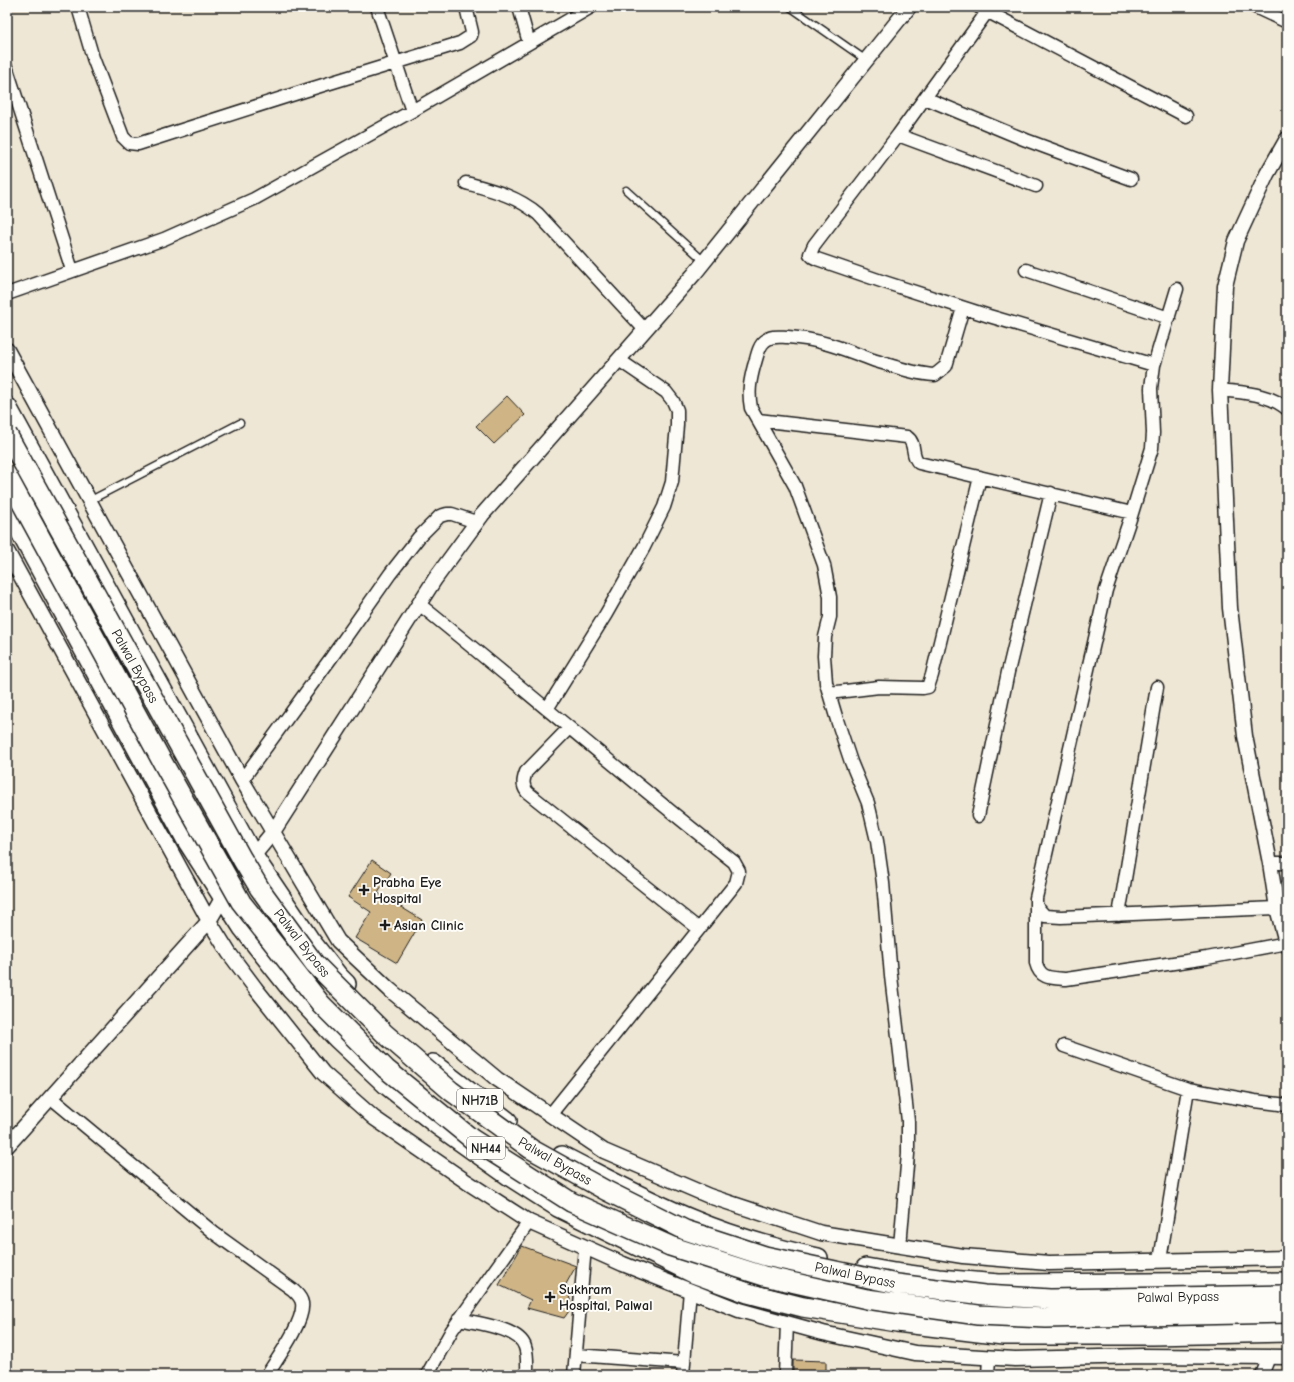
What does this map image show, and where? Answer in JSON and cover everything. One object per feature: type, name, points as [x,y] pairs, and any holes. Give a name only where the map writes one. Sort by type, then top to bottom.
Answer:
[{"type":"highway","name":"NH71B","points":[[7,407],[253,856],[309,939],[338,976],[406,1042],[448,1077],[537,1143],[650,1201],[693,1221],[750,1240],[803,1255],[894,1274],[999,1284],[1287,1282]]},
{"type":"highway","name":"Palwal Bypass","points":[[7,434],[242,859],[260,889],[314,963],[384,1033],[451,1091],[531,1149],[605,1190],[685,1230],[765,1256],[897,1284],[984,1295],[1050,1299],[1287,1295]]},
{"type":"highway","name":"Palwal Bypass","points":[[7,476],[241,902],[321,1004],[386,1069],[472,1139],[571,1202],[670,1246],[764,1276],[867,1299],[978,1315],[1046,1318],[1287,1313]]},
{"type":"highway","points":[[7,508],[186,838],[243,928],[291,989],[337,1038],[387,1085],[439,1126],[558,1208],[693,1273],[748,1293],[803,1307],[897,1322],[1004,1335],[1153,1335],[1287,1332]]},
{"type":"street","points":[[78,7],[93,58],[123,137],[132,144],[152,140],[460,43],[468,39],[472,32],[466,7]]},
{"type":"street","points":[[377,7],[412,110]]},
{"type":"street","points":[[519,7],[529,42]]},
{"type":"street","points":[[7,294],[164,239],[254,199],[591,7]]},
{"type":"street","points":[[7,1146],[209,920],[231,883],[273,832],[435,579],[476,522],[705,262],[909,7]]},
{"type":"street","points":[[1255,7],[1287,22]]},
{"type":"street","points":[[1154,365],[962,308],[817,259],[810,254],[814,245],[925,98],[983,10],[1186,116]]},
{"type":"street","points":[[7,70],[72,270]]},
{"type":"street","points":[[925,98],[1026,140],[1131,179]]},
{"type":"street","points":[[898,135],[1036,186]]},
{"type":"street","points":[[1177,289],[1154,365],[1151,388],[1153,433],[1152,448],[1106,590],[1036,898],[1036,963],[1038,971],[1041,974],[1052,978],[1066,979],[1191,961],[1287,944],[1277,908],[1270,863],[1245,736],[1230,608],[1220,390],[1225,286],[1236,241],[1267,174],[1287,139]]},
{"type":"street","points":[[466,183],[508,195],[529,206],[645,330]]},
{"type":"street","points":[[1026,270],[1168,318]]},
{"type":"street","points":[[900,1246],[908,1154],[908,1121],[891,976],[883,883],[877,841],[868,803],[851,762],[826,683],[824,656],[825,637],[830,617],[830,597],[824,565],[795,486],[751,408],[748,395],[759,349],[765,341],[775,336],[807,338],[843,348],[874,360],[917,373],[935,375],[946,366],[962,308]]},
{"type":"street","points":[[7,350],[242,780],[338,941],[390,990],[498,1079],[604,1151],[709,1196],[821,1233],[963,1256],[1049,1262],[1287,1258]]},
{"type":"street","points":[[547,709],[606,614],[644,547],[664,507],[672,482],[677,425],[677,410],[674,401],[666,392],[619,360]]},
{"type":"street","points":[[1220,390],[1262,396],[1274,400],[1287,409]]},
{"type":"street","points":[[758,420],[907,438],[911,440],[913,444],[913,455],[919,462],[1132,512]]},
{"type":"street","points":[[829,693],[879,687],[928,687],[932,676],[980,477]]},
{"type":"street","points":[[978,816],[1008,672],[1050,493]]},
{"type":"street","points":[[242,780],[390,574],[419,537],[440,516],[446,514],[452,514],[476,522]]},
{"type":"street","points":[[7,551],[209,920],[229,953],[256,990],[323,1073],[374,1118],[467,1182],[529,1222],[623,1264],[739,1310],[823,1334],[915,1353],[1015,1359],[1143,1356],[1287,1357]]},
{"type":"street","points":[[419,604],[497,667],[664,807],[738,866],[739,871],[736,882],[550,1115]]},
{"type":"street","points":[[1119,915],[1157,687]]},
{"type":"street","points":[[569,728],[526,772],[523,779],[524,788],[527,792],[698,929]]},
{"type":"street","points":[[1270,863],[1287,863]]},
{"type":"street","points":[[1036,906],[1045,916],[1061,917],[1277,908]]},
{"type":"street","points":[[1064,1046],[1188,1089],[1287,1105]]},
{"type":"street","points":[[1160,1260],[1188,1089]]},
{"type":"street","points":[[50,1097],[214,1233],[293,1290],[300,1297],[302,1304],[298,1325],[267,1375]]},
{"type":"street","points":[[427,1375],[459,1319],[529,1222]]},
{"type":"street","points":[[574,1375],[585,1247]]},
{"type":"street","points":[[576,1355],[684,1369],[690,1290]]},
{"type":"street","points":[[459,1319],[509,1331],[517,1336],[526,1347],[527,1375]]},
{"type":"street","points":[[785,1375],[787,1323]]},
{"type":"street","points":[[1262,1375],[1269,1357]]},
{"type":"street","points":[[988,1358],[988,1375]]},
{"type":"lane","points":[[790,7],[866,60]]},
{"type":"lane","points":[[626,190],[705,262]]},
{"type":"lane","points":[[90,501],[240,423]]},
{"type":"building","points":[[507,396],[525,415],[494,444],[476,426]]},
{"type":"building","points":[[372,860],[391,873],[378,893],[422,920],[397,963],[355,938],[371,912],[348,897]]},
{"type":"building","points":[[522,1246],[576,1266],[566,1284],[572,1307],[564,1318],[527,1308],[531,1300],[499,1285]]},
{"type":"building","points":[[793,1360],[826,1361],[826,1375],[793,1375]]},
{"type":"place","name":"Prabha Eye Hospital","points":[[364,890]]},
{"type":"place","name":"Asian Clinic","points":[[385,925]]},
{"type":"place","name":"Sukhram Hospital, Palwal","points":[[550,1297]]}]
